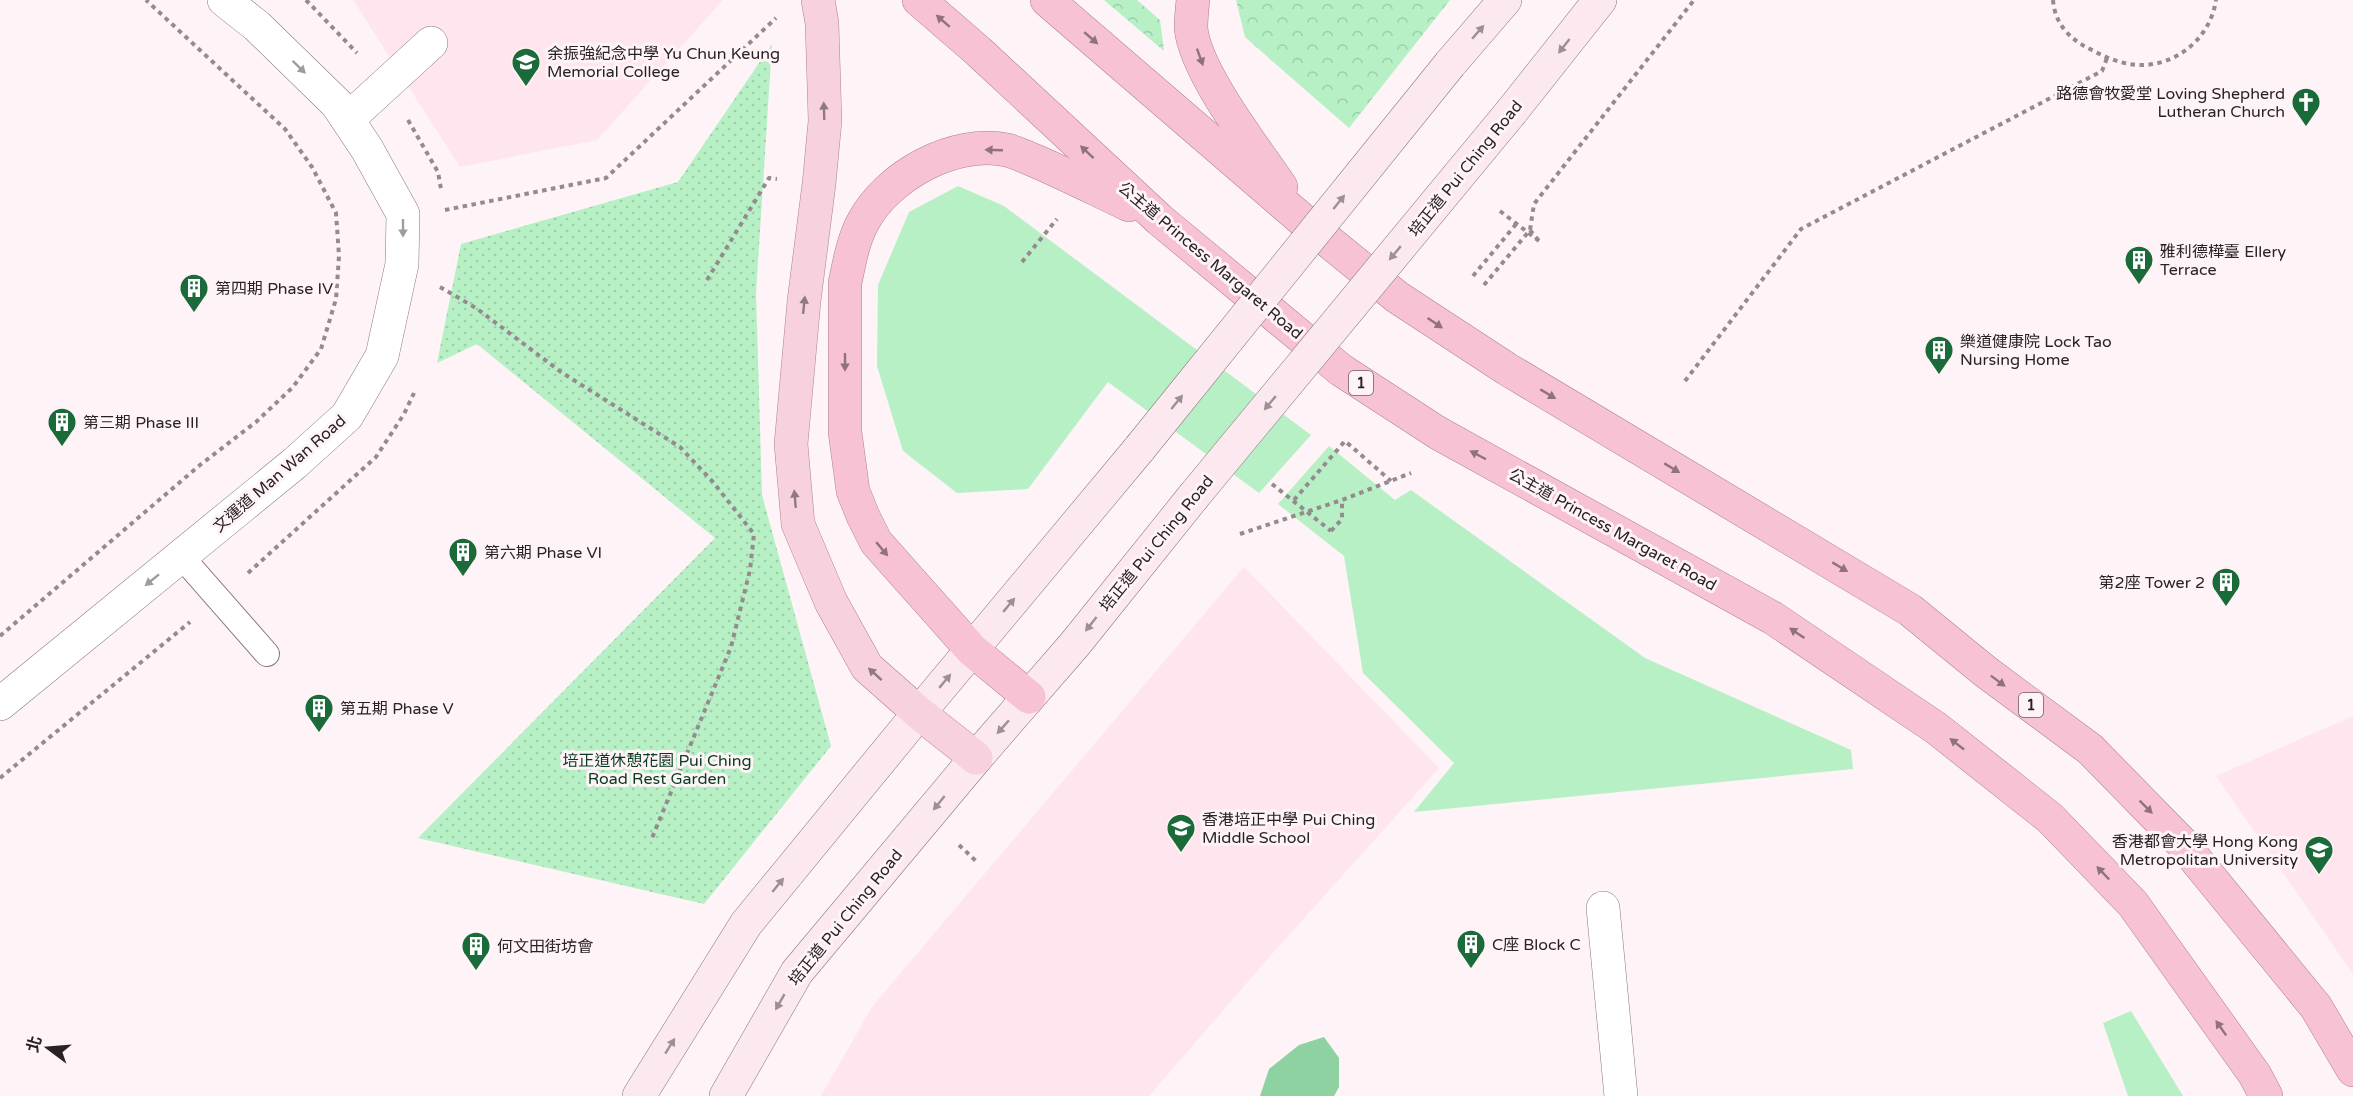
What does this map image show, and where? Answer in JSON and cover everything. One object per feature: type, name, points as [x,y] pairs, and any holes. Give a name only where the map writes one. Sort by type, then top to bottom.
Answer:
[{"type":"highway","name":"公主道 Princess Margaret Road","points":[[919,0],[978,51],[1160,220],[1341,370],[1438,434],[1773,618],[1936,728],[2050,818],[2133,904],[2255,1075],[2266,1096]]},
{"type":"highway","name":"1","points":[[1047,0],[1306,223],[1397,297],[1481,353],[1910,610],[1986,672],[2090,749],[2182,843],[2316,1007],[2353,1070]]},
{"type":"highway","points":[[1192,0],[1191,29],[1200,61],[1306,223]]},
{"type":"highway","points":[[1029,697],[972,650],[876,542],[853,491],[845,432],[845,284],[853,250],[863,221],[896,183],[915,168],[958,152],[987,149],[1008,150],[1050,167],[1160,220]]},
{"type":"main road","points":[[818,0],[822,23],[825,121],[804,301],[791,444],[798,524],[831,602],[867,667],[919,713],[976,758]]},
{"type":"main road","points":[[639,1096],[746,924],[1140,448],[1450,64],[1505,0]]},
{"type":"main road","name":"培正道 Pui Ching Road","points":[[726,1096],[797,972],[976,758],[1075,644],[1193,497],[1512,111],[1600,0]]},
{"type":"street","name":"文運道 Man Wan Road","points":[[0,704],[295,463],[347,416],[382,356],[402,264],[403,214],[390,187],[338,104],[257,26],[224,0]]},
{"type":"street","points":[[348,119],[431,43]]},
{"type":"street","points":[[1603,908],[1621,1096]]},
{"type":"lane","points":[[181,556],[267,654]]},
{"type":"path","points":[[0,636],[200,465],[256,422],[293,387],[321,349],[336,299],[339,256],[336,213],[312,167],[285,129],[146,0]]},
{"type":"path","points":[[1484,285],[1530,230],[1534,204],[1694,0]]},
{"type":"path","points":[[2053,0],[2054,11],[2069,37],[2107,58],[2130,64],[2153,64],[2175,57],[2194,45],[2207,30],[2214,13],[2216,0]]},
{"type":"path","points":[[459,209],[606,178],[775,20]]},
{"type":"path","points":[[1685,381],[1801,229],[2102,71],[2107,58]]},
{"type":"path","points":[[707,280],[769,178]]},
{"type":"path","points":[[1500,211],[1539,241],[1530,230]]},
{"type":"path","points":[[1022,262],[1059,216]]},
{"type":"path","points":[[1473,276],[1517,223]]},
{"type":"path","points":[[447,292],[476,308],[561,372],[680,447],[713,482],[754,534],[750,570],[730,647],[652,838]]},
{"type":"path","points":[[1294,500],[1345,441],[1391,481]]},
{"type":"path","points":[[1240,534],[1342,500],[1411,473]]},
{"type":"path","points":[[1272,484],[1331,531],[1342,519],[1342,500]]},
{"type":"shaded area","name":"余振強紀念中學 Yu Chun Keung Memorial College","points":[[353,0],[723,0],[597,140],[460,167]]},
{"type":"shaded area","name":"香港培正中學 Pui Ching Middle School","points":[[1244,567],[1439,768],[1271,955],[1149,1096],[821,1096],[872,1007]]},
{"type":"shaded area","name":"香港都會大學 Hong Kong Metropolitan University","points":[[2353,716],[2353,974],[2216,776]]},
{"type":"shaded area","points":[[1324,1037],[1339,1058],[1339,1087],[1334,1096],[1260,1096],[1269,1069],[1299,1045]]},
{"type":"green space","points":[[1104,0],[1137,0],[1160,20],[1164,51]]},
{"type":"green space","points":[[1236,0],[1450,0],[1349,128],[1245,37]]},
{"type":"green space","name":"培正道休憩花園 Pui Ching Road Rest Garden","points":[[772,44],[756,293],[762,495],[831,746],[704,904],[418,838],[715,538],[477,344],[437,363],[461,244],[678,182]]},
{"type":"green space","points":[[958,186],[1004,206],[1311,435],[1259,493],[1108,382],[1028,489],[957,493],[903,451],[877,366],[878,285],[909,212]]},
{"type":"green space","points":[[1329,446],[1395,500],[1411,490],[1645,658],[1851,750],[1853,769],[1414,812],[1454,763],[1363,673],[1344,556],[1278,504]]},
{"type":"green space","points":[[2131,1011],[2183,1096],[2128,1096],[2103,1023]]},
{"type":"place","name":"余振強紀念中學 Yu Chun Keung Memorial College","points":[[526,88]]},
{"type":"place","name":"路德會牧愛堂 Loving Shepherd Lutheran Church","points":[[2306,128]]},
{"type":"place","name":"雅利德樺臺 Ellery Terrace","points":[[2139,286]]},
{"type":"place","name":"第四期 Phase IV","points":[[194,314]]},
{"type":"place","name":"樂道健康院 Lock Tao Nursing Home","points":[[1939,376]]},
{"type":"place","name":"第三期 Phase III","points":[[62,448]]},
{"type":"place","name":"第六期 Phase VI","points":[[463,578]]},
{"type":"place","name":"第2座 Tower 2","points":[[2226,608]]},
{"type":"place","name":"第五期 Phase V","points":[[319,734]]},
{"type":"place","name":"香港培正中學 Pui Ching Middle School","points":[[1181,854]]},
{"type":"place","name":"香港都會大學 Hong Kong Metropolitan University","points":[[2319,876]]},
{"type":"place","name":"C座 Block C","points":[[1471,970]]},
{"type":"place","name":"何文田街坊會","points":[[476,972]]}]
